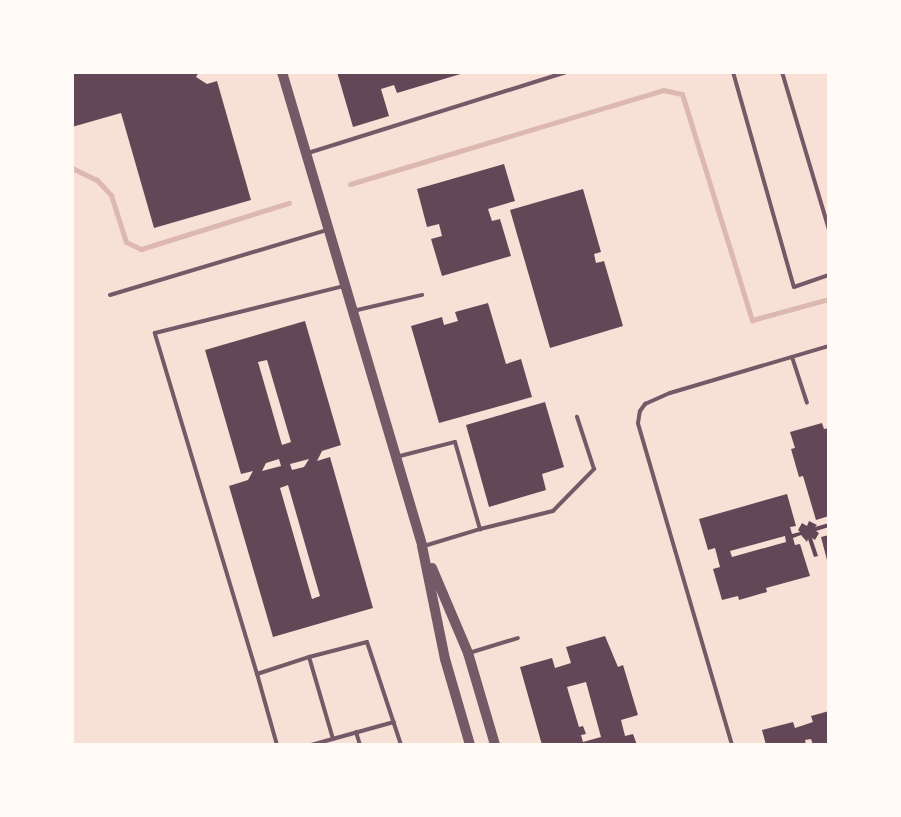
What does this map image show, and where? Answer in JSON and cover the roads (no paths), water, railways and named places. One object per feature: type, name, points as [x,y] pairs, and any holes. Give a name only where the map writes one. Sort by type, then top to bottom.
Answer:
[{"type":"street","points":[[282,72],[422,546],[445,659],[470,745]]},
{"type":"street","points":[[422,546],[468,653],[495,745]]},
{"type":"lane","points":[[307,153],[566,72]]},
{"type":"lane","points":[[733,72],[794,287],[829,275]]},
{"type":"lane","points":[[782,72],[829,230]]},
{"type":"lane","points":[[110,295],[329,229]]},
{"type":"lane","points":[[277,745],[155,333],[345,285]]},
{"type":"lane","points":[[352,311],[422,295]]},
{"type":"lane","points":[[732,745],[638,423],[640,411],[645,404],[670,393],[829,346]]},
{"type":"lane","points":[[792,357],[807,404]]},
{"type":"lane","points":[[422,546],[553,511],[594,469],[578,417]]},
{"type":"lane","points":[[396,458],[455,442],[480,529]]},
{"type":"lane","points":[[468,653],[518,638]]},
{"type":"lane","points":[[257,674],[367,642],[401,745]]},
{"type":"lane","points":[[309,657],[333,739]]},
{"type":"lane","points":[[311,745],[394,722]]},
{"type":"lane","points":[[356,732],[360,745]]},
{"type":"waterway","points":[[350,184],[663,90],[682,94],[752,320],[829,299]]},
{"type":"waterway","points":[[72,168],[97,180],[111,195],[126,242],[141,249],[289,203]]}]
